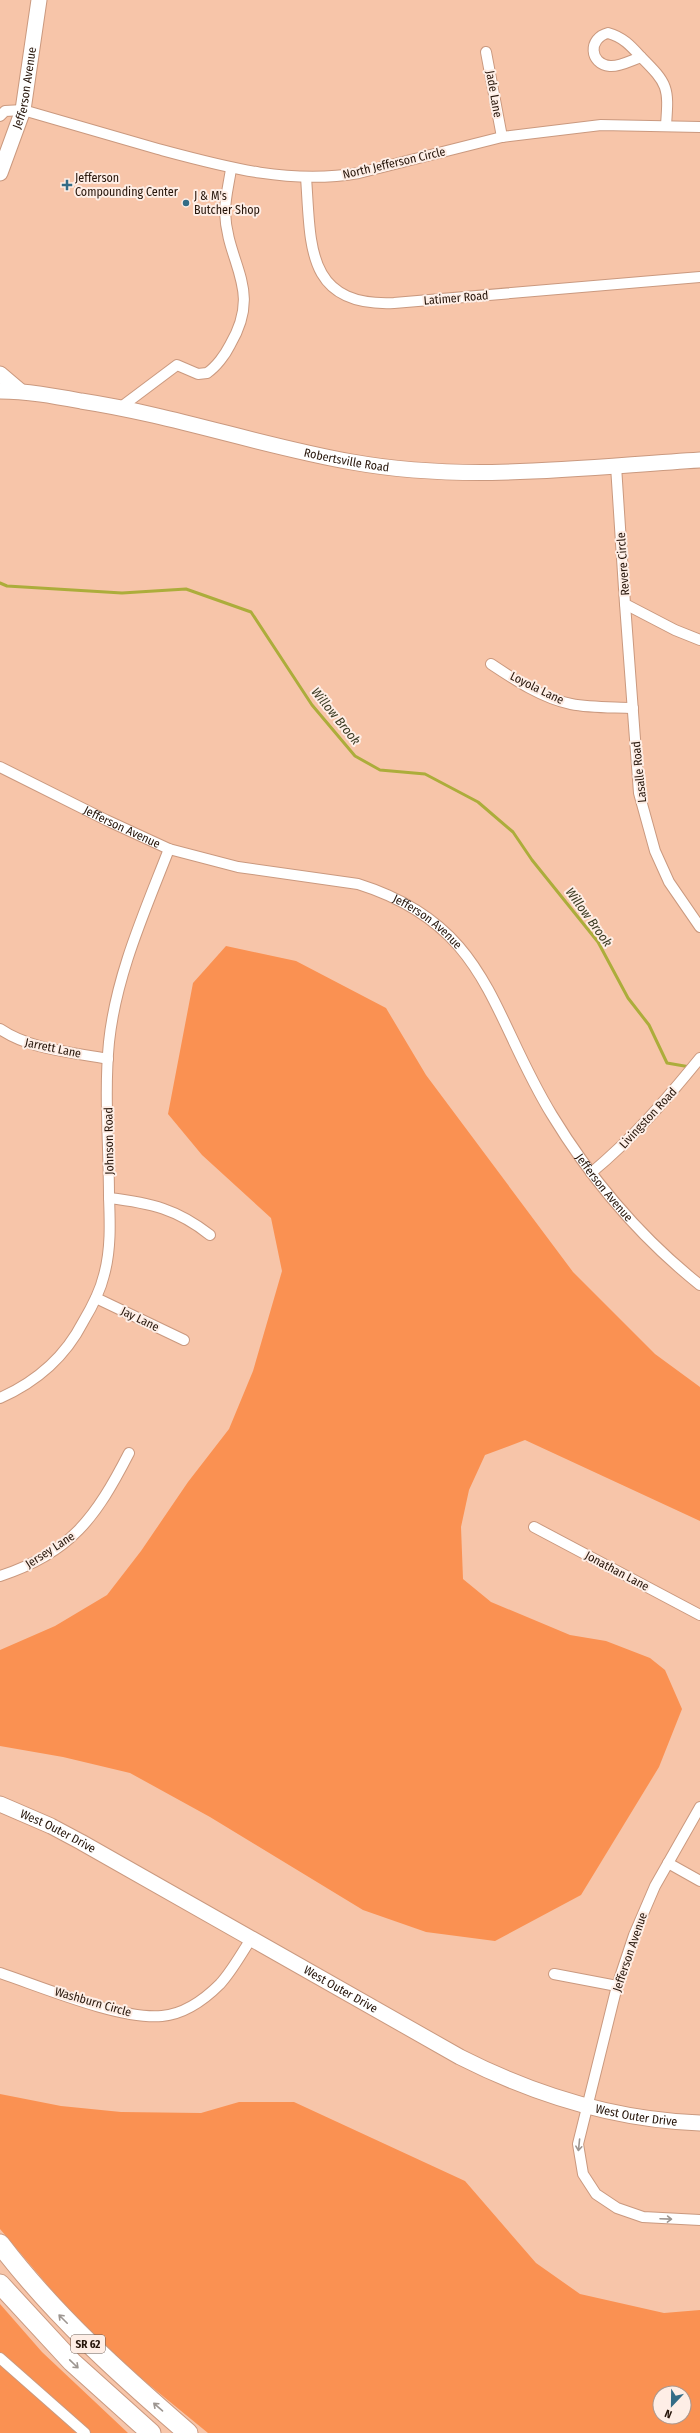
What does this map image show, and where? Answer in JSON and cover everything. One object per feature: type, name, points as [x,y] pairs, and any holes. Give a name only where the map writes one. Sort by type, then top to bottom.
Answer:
[{"type":"highway","name":"SR 62","points":[[0,2244],[22,2273],[64,2320],[105,2361],[188,2433]]},
{"type":"highway","name":"SR 62","points":[[0,2284],[72,2362],[151,2433]]},
{"type":"street","name":"Jefferson Avenue","points":[[0,173],[23,110],[39,0]]},
{"type":"street","points":[[641,57],[613,66],[604,65],[597,60],[593,51],[594,44],[601,35],[608,33],[617,35],[629,43],[661,77],[666,89],[666,125]]},
{"type":"street","name":"Jade Lane","points":[[486,52],[502,137]]},
{"type":"street","points":[[0,116],[5,111],[23,110]]},
{"type":"street","name":"North Jefferson Circle","points":[[23,110],[231,169],[268,175],[306,177],[333,177],[359,173],[502,137],[601,125],[666,125],[700,127]]},
{"type":"street","points":[[121,407],[177,365],[198,374],[207,373],[228,350],[234,340],[245,308],[245,287],[227,227],[225,211],[231,169]]},
{"type":"street","name":"Latimer Road","points":[[306,177],[310,237],[316,265],[336,290],[358,302],[371,304],[394,303],[700,277]]},
{"type":"street","points":[[0,374],[20,391]]},
{"type":"street","name":"Robertsville Road","points":[[0,391],[20,391],[121,407],[298,451],[351,462],[417,471],[514,473],[700,460]]},
{"type":"street","name":"Revere Circle","points":[[616,466],[625,604],[675,630],[700,640]]},
{"type":"street","name":"Lasalle Road","points":[[625,604],[639,793],[654,851],[669,882],[700,927]]},
{"type":"street","name":"Loyola Lane","points":[[491,664],[510,677],[554,699],[588,706],[633,708]]},
{"type":"street","name":"Jefferson Avenue","points":[[0,766],[106,820],[169,849],[238,867],[358,884],[377,890],[419,911],[445,931],[475,964],[494,999],[537,1090],[591,1173],[624,1213],[700,1285]]},
{"type":"street","name":"Johnson Road","points":[[0,1398],[38,1377],[63,1354],[73,1341],[96,1298],[104,1275],[109,1247],[108,1059],[115,1005],[124,968],[169,849]]},
{"type":"street","name":"Jarrett Lane","points":[[0,1029],[21,1041],[39,1046],[108,1059]]},
{"type":"street","name":"Livingston Road","points":[[591,1173],[627,1143],[700,1058]]},
{"type":"street","points":[[109,1198],[149,1203],[174,1211],[193,1222],[210,1235]]},
{"type":"street","name":"Jay Lane","points":[[96,1298],[184,1340]]},
{"type":"street","name":"Jersey Lane","points":[[0,1576],[42,1558],[78,1533],[108,1494],[129,1453]]},
{"type":"street","name":"Jonathan Lane","points":[[534,1527],[700,1615]]},
{"type":"street","name":"West Outer Drive","points":[[0,1804],[75,1839],[466,2060],[544,2094],[587,2107],[642,2118],[700,2123]]},
{"type":"street","name":"Jefferson Avenue","points":[[700,1807],[668,1863],[641,1918],[617,1986],[578,2144],[578,2155],[583,2174],[596,2194],[617,2208],[643,2217],[700,2220]]},
{"type":"street","points":[[668,1863],[700,1881]]},
{"type":"street","name":"Washburn Circle","points":[[0,1973],[128,2014],[164,2016],[192,2006],[210,1993],[223,1980],[251,1939]]},
{"type":"street","points":[[554,1974],[617,1986]]},
{"type":"street","points":[[0,2358],[85,2433]]},
{"type":"shaded area","points":[[226,946],[296,961],[386,1008],[426,1075],[573,1272],[655,1354],[700,1387],[700,1521],[525,1440],[485,1455],[469,1490],[461,1527],[463,1579],[491,1602],[570,1635],[606,1641],[650,1658],[665,1670],[682,1709],[659,1767],[581,1895],[495,1941],[426,1932],[363,1910],[210,1817],[130,1773],[63,1757],[0,1746],[0,1650],[55,1626],[107,1595],[141,1551],[188,1482],[229,1429],[253,1371],[282,1271],[271,1218],[202,1155],[168,1114],[193,983]]},
{"type":"shaded area","points":[[0,2094],[61,2106],[121,2112],[201,2113],[239,2102],[294,2102],[465,2181],[536,2263],[580,2294],[664,2313],[700,2310],[700,2433],[208,2433],[120,2361],[60,2300],[0,2229]]},
{"type":"shaded area","points":[[0,2304],[42,2352],[128,2433],[0,2433]]},
{"type":"waterway","name":"Willow Brook","points":[[0,583],[7,586],[122,593],[186,589],[251,612],[312,705],[355,756],[380,770],[425,774],[478,802],[513,832],[532,860],[598,942],[628,998],[649,1025],[667,1063],[690,1067]]},
{"type":"place","name":"Jefferson Compounding Center","points":[[67,185]]},
{"type":"place","name":"J & M's Butcher Shop","points":[[186,203]]}]
